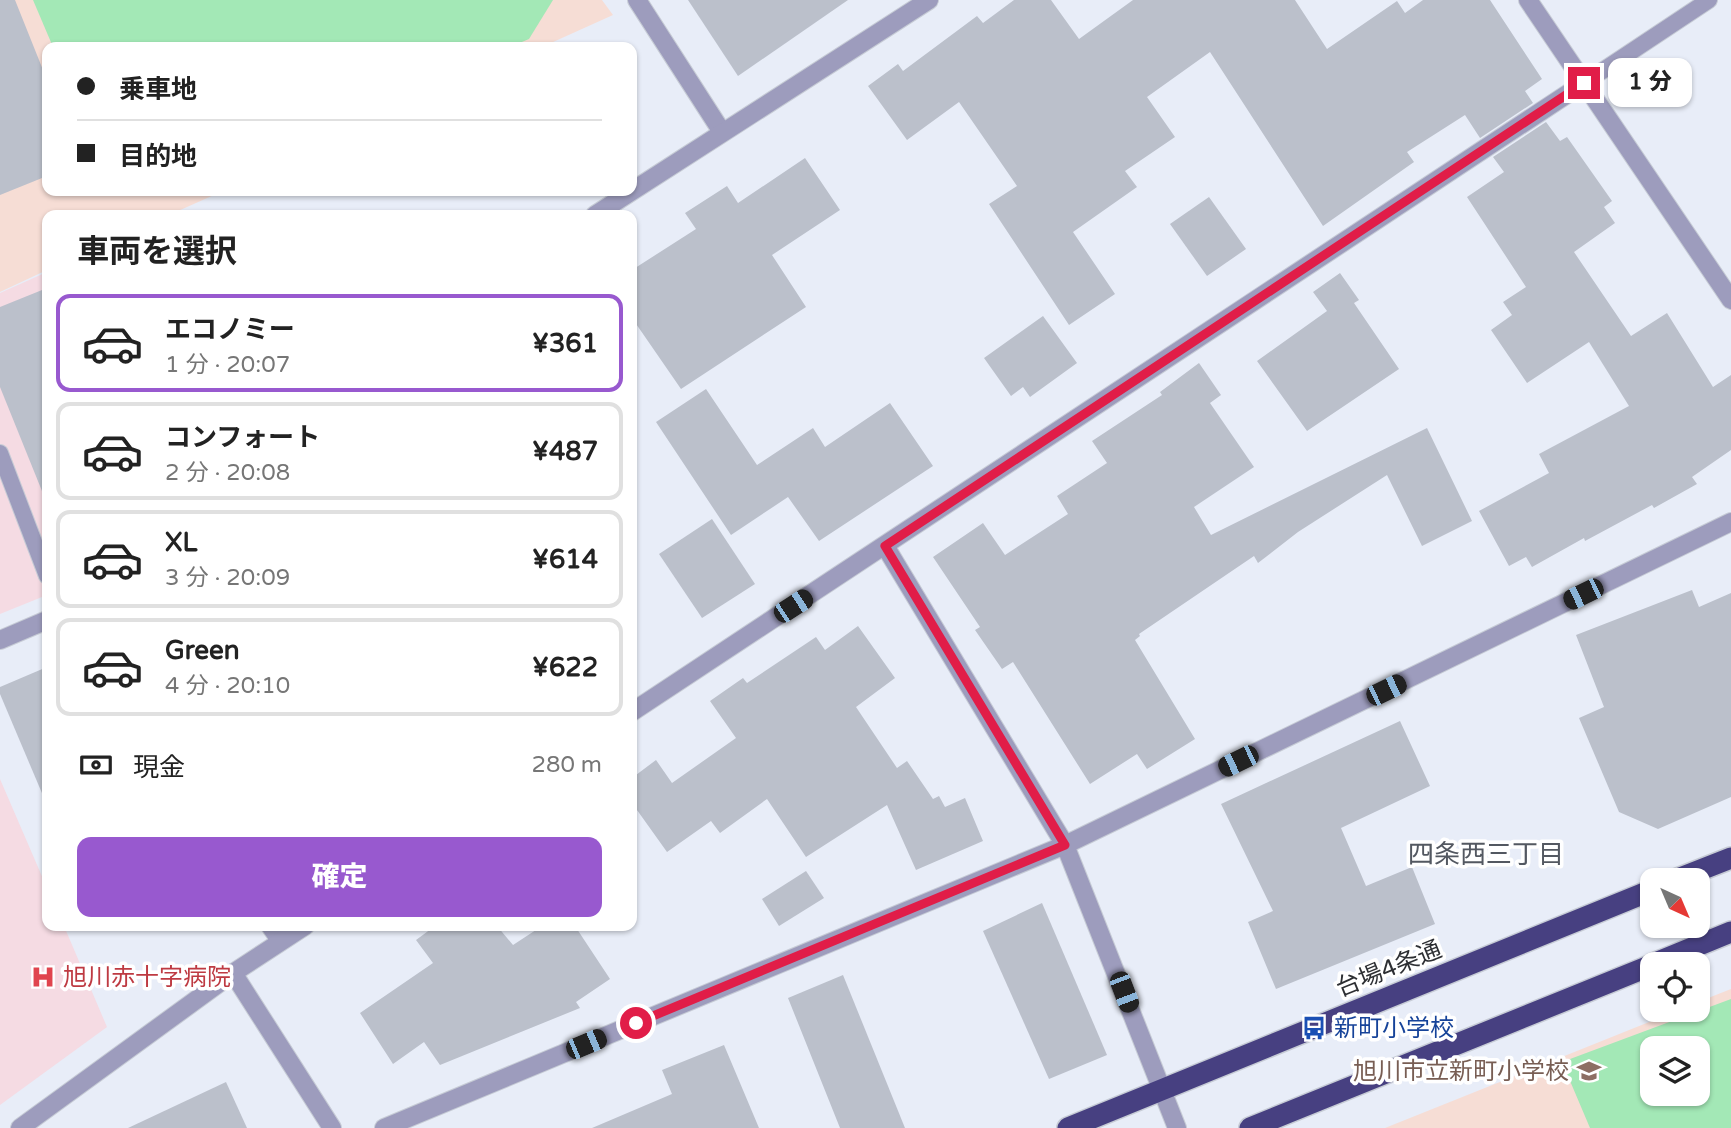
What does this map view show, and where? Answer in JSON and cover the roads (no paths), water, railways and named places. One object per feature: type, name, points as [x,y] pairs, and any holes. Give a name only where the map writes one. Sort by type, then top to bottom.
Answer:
[{"type":"highway","points":[[1706,868],[1731,858]]},
{"type":"highway","name":"台場4条通","points":[[1068,1128],[1640,895]]},
{"type":"highway","points":[[1682,952],[1731,932]]},
{"type":"highway","points":[[1251,1128],[1640,969]]},
{"type":"street","points":[[637,0],[722,132]]},
{"type":"street","points":[[637,188],[929,0]]},
{"type":"street","points":[[1528,0],[1731,300]]},
{"type":"street","points":[[637,709],[1584,83]]},
{"type":"street","points":[[603,210],[624,196]]},
{"type":"street","points":[[384,1128],[1065,845],[1731,522]]},
{"type":"street","points":[[885,546],[1065,845],[1177,1128]]},
{"type":"street","points":[[0,640],[42,623]]},
{"type":"street","points":[[20,1128],[233,973],[297,931]]},
{"type":"street","points":[[233,973],[332,1128]]},
{"type":"lane","points":[[1584,83],[1709,0]]},
{"type":"lane","points":[[0,453],[42,563]]},
{"type":"lane","points":[[272,931],[280,942]]},
{"type":"place","name":"旭川赤十字病院","points":[[43,977]]},
{"type":"place","name":"新町小学校","points":[[1314,1028]]},
{"type":"place","name":"旭川市立新町小学校","points":[[1589,1071]]},
{"type":"district","name":"四条西三丁目","points":[[1486,854]]}]
